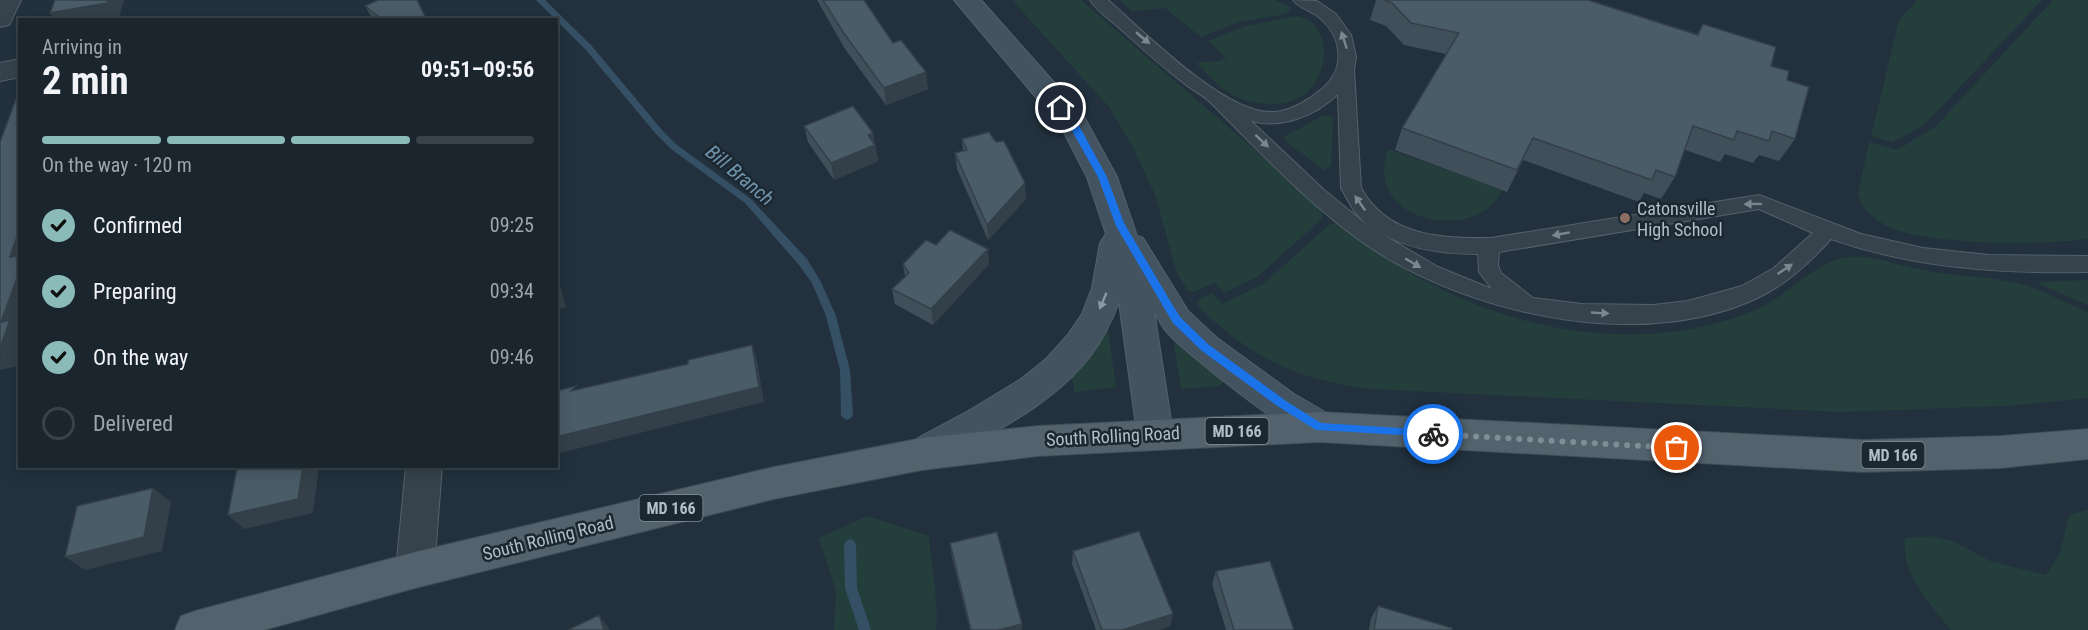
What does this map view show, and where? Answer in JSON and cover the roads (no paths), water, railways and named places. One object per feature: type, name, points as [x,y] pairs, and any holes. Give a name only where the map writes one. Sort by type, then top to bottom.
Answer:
[{"type":"main road","points":[[967,0],[1073,122],[1102,177],[1119,224],[1137,310],[1155,433]]},
{"type":"main road","points":[[1119,224],[1176,320],[1205,348],[1282,404],[1319,427]]},
{"type":"main road","points":[[922,454],[1013,404],[1070,357],[1092,327],[1108,290],[1119,224]]},
{"type":"main road","name":"South Rolling Road","points":[[195,630],[415,570],[774,483],[922,454],[1038,441],[1155,433],[1319,427],[1863,456],[2001,452],[2088,444]]},
{"type":"street","points":[[0,19],[8,0]]},
{"type":"street","points":[[0,72],[18,68]]},
{"type":"street","points":[[415,570],[424,468]]},
{"type":"lane","points":[[1098,0],[1219,102],[1338,211],[1378,242],[1432,274],[1485,295],[1536,306],[1601,314],[1662,313],[1713,303],[1749,292],[1802,258],[1827,230]]},
{"type":"lane","points":[[1301,0],[1329,14],[1341,30],[1347,47],[1351,179],[1357,202],[1373,219],[1394,232],[1421,242],[1456,248],[1491,246],[1759,202],[1782,209],[1827,230],[1900,251],[1962,261],[2029,266],[2088,264]]},
{"type":"lane","points":[[1219,102],[1252,116],[1276,119],[1295,114],[1316,102],[1332,89],[1346,72]]},
{"type":"lane","points":[[1491,246],[1485,259],[1487,270],[1499,283],[1536,306]]},
{"type":"waterway","name":"Bill Branch","points":[[540,0],[588,47],[674,147],[748,201],[803,262],[816,282],[831,316],[845,370],[847,415]]},
{"type":"waterway","name":"Bill Branch","points":[[850,545],[851,588],[865,630]]},
{"type":"place","name":"Catonsville High School","points":[[1625,218]]}]
